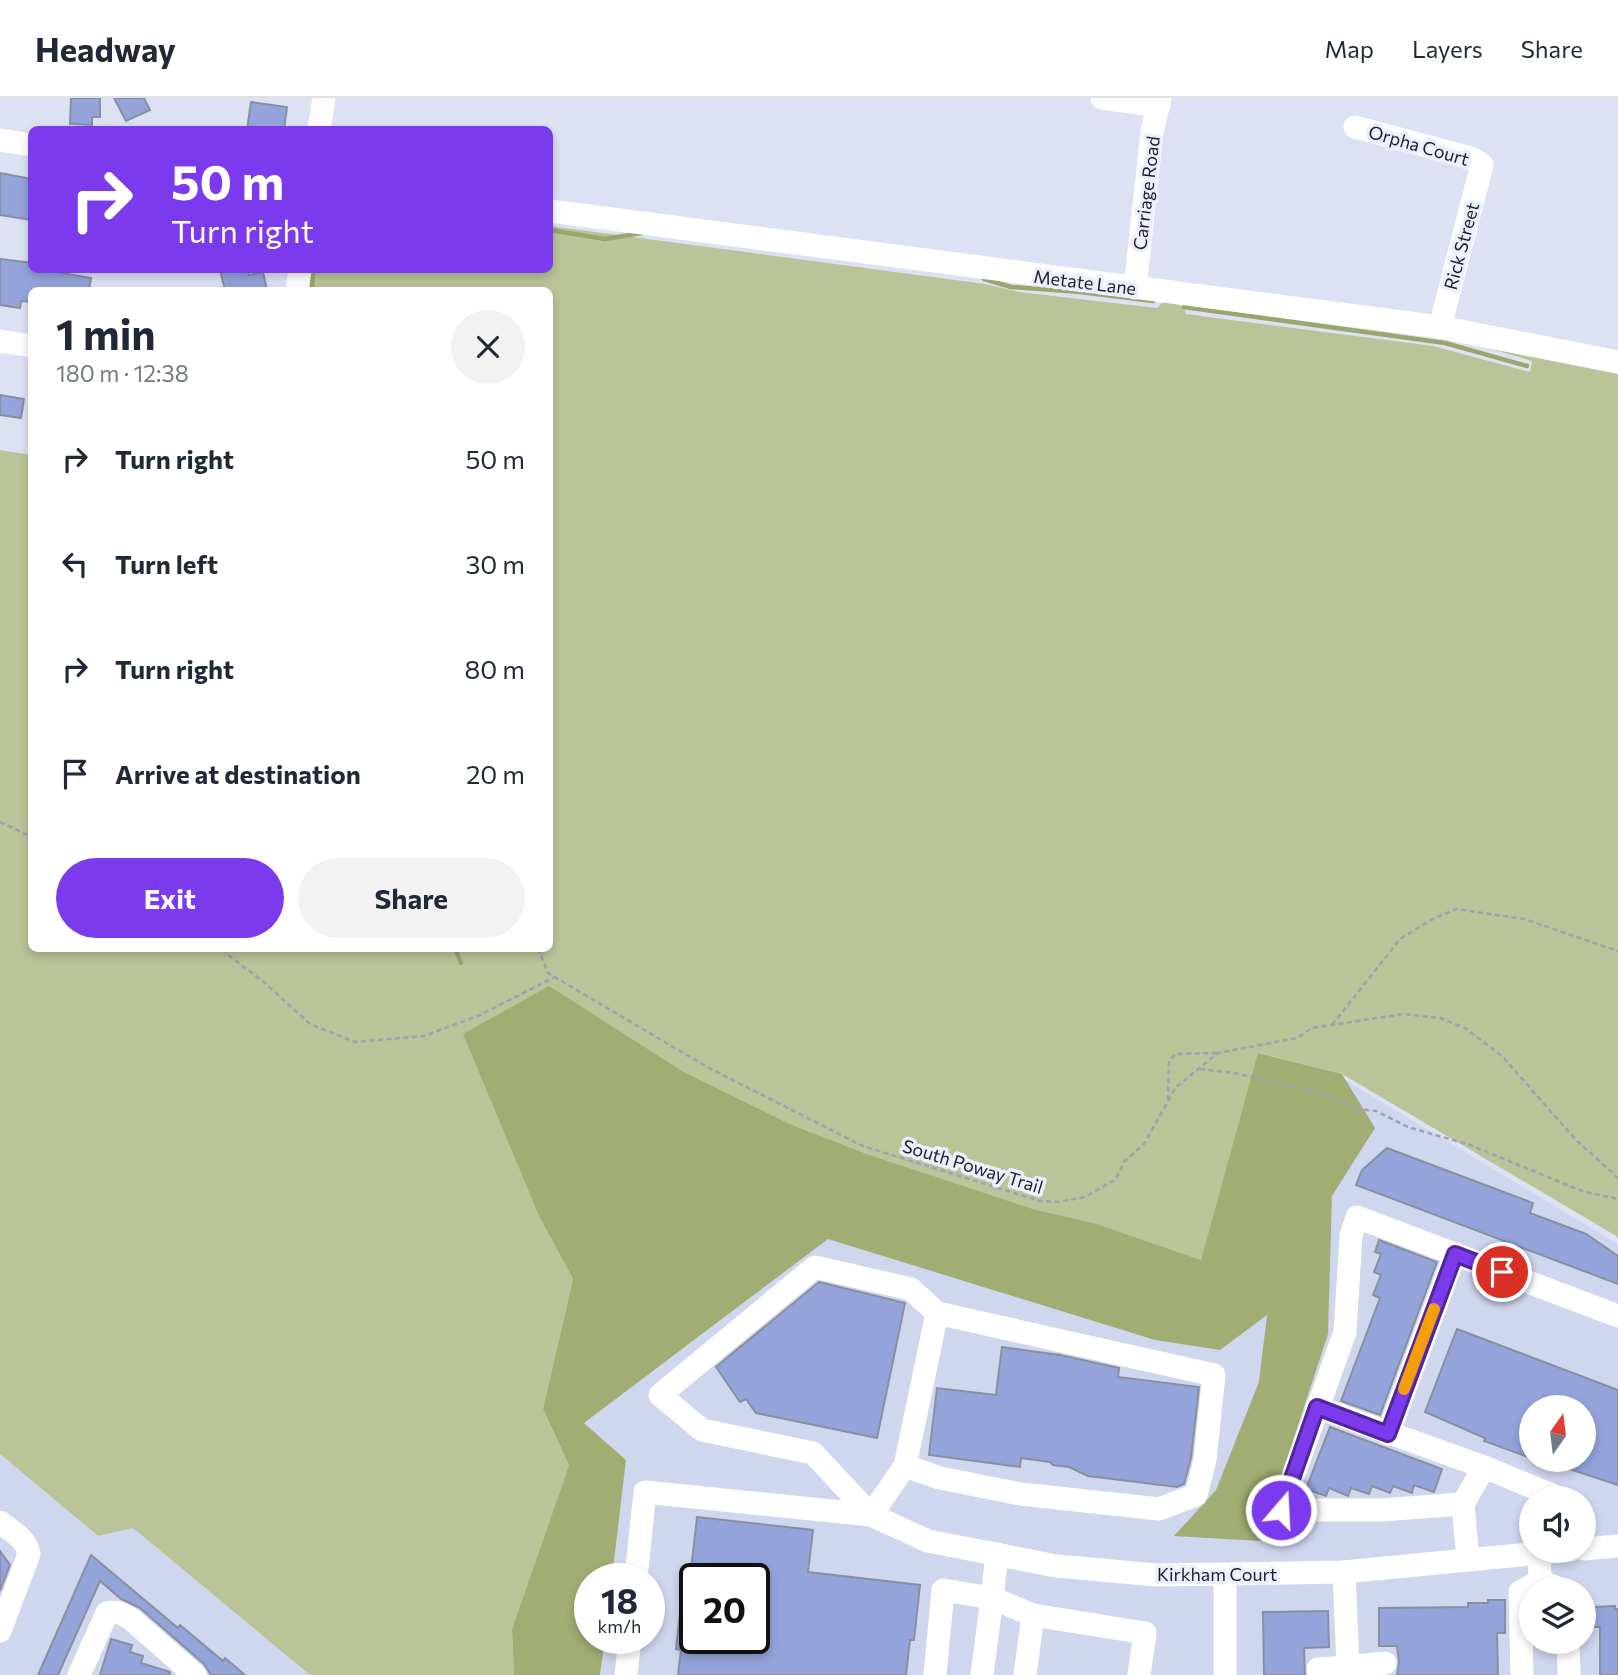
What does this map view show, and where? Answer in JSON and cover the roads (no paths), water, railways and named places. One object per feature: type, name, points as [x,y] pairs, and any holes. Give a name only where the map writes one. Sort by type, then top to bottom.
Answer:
[{"type":"street","points":[[320,126],[324,98]]},
{"type":"street","points":[[1102,98],[1159,102]]},
{"type":"street","name":"Carriage Road","points":[[1135,288],[1152,132],[1159,102]]},
{"type":"street","name":"Orpha Court","points":[[1355,127],[1471,158],[1482,165]]},
{"type":"street","points":[[0,140],[28,144]]},
{"type":"street","name":"Rick Street","points":[[1440,327],[1482,165]]},
{"type":"street","name":"Metate Lane","points":[[553,211],[1440,327],[1618,362]]},
{"type":"street","points":[[0,341],[28,345]]},
{"type":"street","points":[[1463,1504],[1380,1510],[1281,1510],[1345,1332],[1351,1236],[1357,1216],[1618,1316]]},
{"type":"street","points":[[1388,1434],[1455,1254]]},
{"type":"street","points":[[870,1515],[813,1453],[702,1430],[660,1395],[815,1267],[911,1289],[937,1314],[1214,1375],[1205,1460],[1196,1495],[1159,1509],[1021,1494],[940,1478],[905,1466]]},
{"type":"street","points":[[870,1515],[905,1466],[937,1314]]},
{"type":"street","points":[[1317,1407],[1529,1486]]},
{"type":"street","points":[[1468,1560],[1463,1504],[1484,1468]]},
{"type":"street","points":[[638,1563],[645,1492],[870,1515]]},
{"type":"street","name":"Kirkham Court","points":[[870,1515],[928,1541],[1056,1566],[1157,1575],[1344,1572],[1519,1555]]},
{"type":"street","points":[[0,1522],[23,1540],[28,1546],[29,1554],[0,1632]]},
{"type":"street","points":[[1596,1548],[1618,1546]]},
{"type":"street","points":[[982,1675],[997,1554]]},
{"type":"street","points":[[1344,1572],[1348,1667]]},
{"type":"street","points":[[1225,1575],[1225,1675]]},
{"type":"street","points":[[935,1675],[943,1590],[992,1598],[1033,1615],[1145,1633],[1139,1675]]},
{"type":"street","points":[[79,1675],[107,1614],[113,1612],[122,1612],[195,1675]]},
{"type":"street","points":[[1024,1675],[1033,1615]]},
{"type":"street","points":[[626,1675],[628,1654]]},
{"type":"street","points":[[1521,1654],[1522,1675]]},
{"type":"street","points":[[1568,1654],[1569,1675]]},
{"type":"street","points":[[1318,1669],[1385,1663]]},
{"type":"waterway","points":[[553,230],[605,239],[642,233]]},
{"type":"waterway","points":[[312,287],[313,273]]},
{"type":"waterway","points":[[984,279],[1011,287],[1153,301]]},
{"type":"waterway","points":[[1184,307],[1445,343],[1527,366]]},
{"type":"waterway","points":[[457,952],[461,963]]}]
